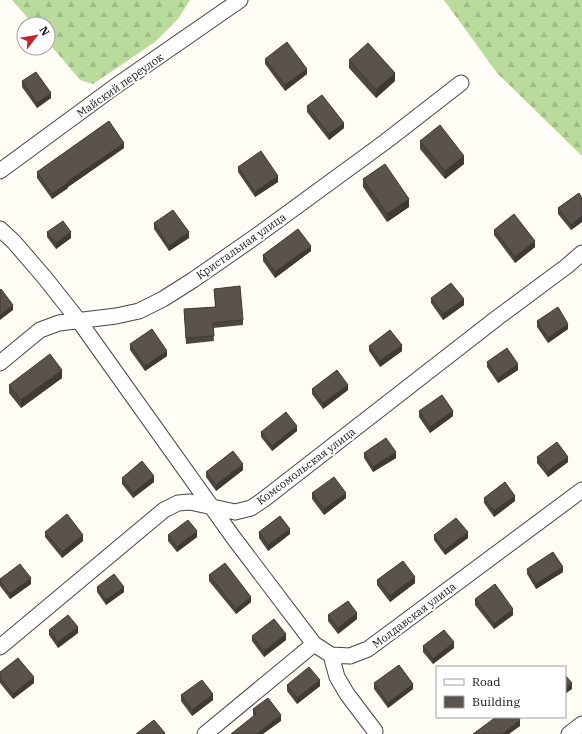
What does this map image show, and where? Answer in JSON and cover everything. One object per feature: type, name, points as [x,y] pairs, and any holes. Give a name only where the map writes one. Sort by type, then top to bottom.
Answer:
[{"type":"street","name":"Майский переулок","points":[[0,171],[113,88],[240,0]]},
{"type":"street","name":"Кристальная улица","points":[[0,363],[40,330],[59,323],[116,316],[139,310],[163,299],[194,280],[255,237],[461,83]]},
{"type":"street","points":[[0,230],[14,242],[46,278],[79,321],[233,537],[314,644],[331,655],[337,677],[347,694],[375,731]]},
{"type":"street","name":"Комсомольская улица","points":[[235,512],[250,508],[263,500],[582,253]]},
{"type":"street","name":"Молдавская улица","points":[[331,655],[350,656],[368,649],[582,490]]},
{"type":"street","points":[[0,647],[164,510],[178,503],[190,502],[235,512],[233,537]]},
{"type":"street","points":[[205,734],[314,644]]},
{"type":"street","points":[[569,734],[582,724]]},
{"type":"green space","points":[[12,0],[190,0],[178,19],[155,42],[93,84],[80,80],[56,52],[56,16],[26,16]]},
{"type":"green space","points":[[444,0],[582,0],[582,156],[497,73]]},
{"type":"building","points":[[287,42],[307,69],[285,85],[265,59]]},
{"type":"building","points":[[368,43],[395,73],[376,90],[349,60]]},
{"type":"building","points":[[36,72],[51,93],[37,103],[22,81]]},
{"type":"building","points":[[322,95],[344,123],[329,134],[307,106]]},
{"type":"building","points":[[109,121],[124,143],[52,194],[37,172]]},
{"type":"building","points":[[440,125],[464,156],[445,171],[420,141]]},
{"type":"building","points":[[261,151],[278,176],[255,192],[238,167]]},
{"type":"building","points":[[385,164],[409,199],[387,214],[363,179]]},
{"type":"building","points":[[579,193],[582,198],[582,216],[571,225],[558,208]]},
{"type":"building","points":[[173,210],[189,232],[169,246],[154,223]]},
{"type":"building","points":[[514,214],[535,241],[515,257],[494,230]]},
{"type":"building","points":[[63,221],[71,232],[56,243],[47,232]]},
{"type":"building","points":[[298,229],[311,246],[275,272],[263,255]]},
{"type":"building","points":[[451,283],[464,299],[443,314],[431,298]]},
{"type":"building","points":[[240,286],[243,320],[213,323],[214,336],[186,338],[184,309],[216,307],[214,289]]},
{"type":"building","points":[[1,289],[13,305],[0,315],[0,290]]},
{"type":"building","points":[[558,307],[568,324],[548,338],[537,321]]},
{"type":"building","points":[[152,329],[167,351],[145,366],[130,344]]},
{"type":"building","points":[[390,330],[402,345],[380,361],[369,346]]},
{"type":"building","points":[[507,348],[518,364],[498,378],[487,362]]},
{"type":"building","points":[[50,354],[62,370],[21,400],[9,385]]},
{"type":"building","points":[[337,370],[348,385],[323,403],[312,389]]},
{"type":"building","points":[[442,395],[453,411],[430,427],[419,411]]},
{"type":"building","points":[[286,412],[297,426],[272,446],[261,432]]},
{"type":"building","points":[[386,438],[396,452],[373,467],[364,453]]},
{"type":"building","points":[[557,442],[568,457],[548,471],[537,457]]},
{"type":"building","points":[[233,451],[243,464],[216,485],[206,472]]},
{"type":"building","points":[[142,461],[154,476],[133,493],[122,478]]},
{"type":"building","points":[[334,477],[346,493],[324,509],[312,493]]},
{"type":"building","points":[[505,482],[515,496],[494,511],[484,498]]},
{"type":"building","points":[[67,514],[83,535],[62,552],[45,532]]},
{"type":"building","points":[[280,516],[290,529],[268,545],[259,532]]},
{"type":"building","points":[[456,518],[468,532],[445,550],[434,535]]},
{"type":"building","points":[[188,520],[197,531],[177,547],[168,535]]},
{"type":"building","points":[[553,552],[563,567],[536,584],[527,569]]},
{"type":"building","points":[[403,561],[415,577],[390,596],[377,580]]},
{"type":"building","points":[[225,563],[251,597],[236,609],[209,575]]},
{"type":"building","points":[[20,564],[31,578],[10,594],[0,579]]},
{"type":"building","points":[[114,574],[124,587],[106,600],[97,587]]},
{"type":"building","points":[[495,584],[513,609],[494,624],[475,599]]},
{"type":"building","points":[[348,601],[357,613],[338,628],[328,615]]},
{"type":"building","points":[[68,615],[78,627],[58,642],[49,630]]},
{"type":"building","points":[[274,619],[286,634],[264,651],[252,636]]},
{"type":"building","points":[[444,630],[454,642],[433,659],[423,646]]},
{"type":"building","points":[[18,658],[34,677],[13,694],[0,678],[0,672]]},
{"type":"building","points":[[399,665],[413,684],[388,703],[374,683]]},
{"type":"building","points":[[309,667],[320,680],[297,698],[287,685]]},
{"type":"building","points":[[566,676],[572,683],[566,687]]},
{"type":"building","points":[[202,680],[213,694],[192,710],[181,695]]},
{"type":"building","points":[[268,698],[281,715],[256,734],[231,734],[256,714],[253,709]]},
{"type":"building","points":[[495,718],[519,718],[520,720],[502,734],[473,734]]},
{"type":"building","points":[[154,720],[165,733],[164,734],[136,734]]}]
